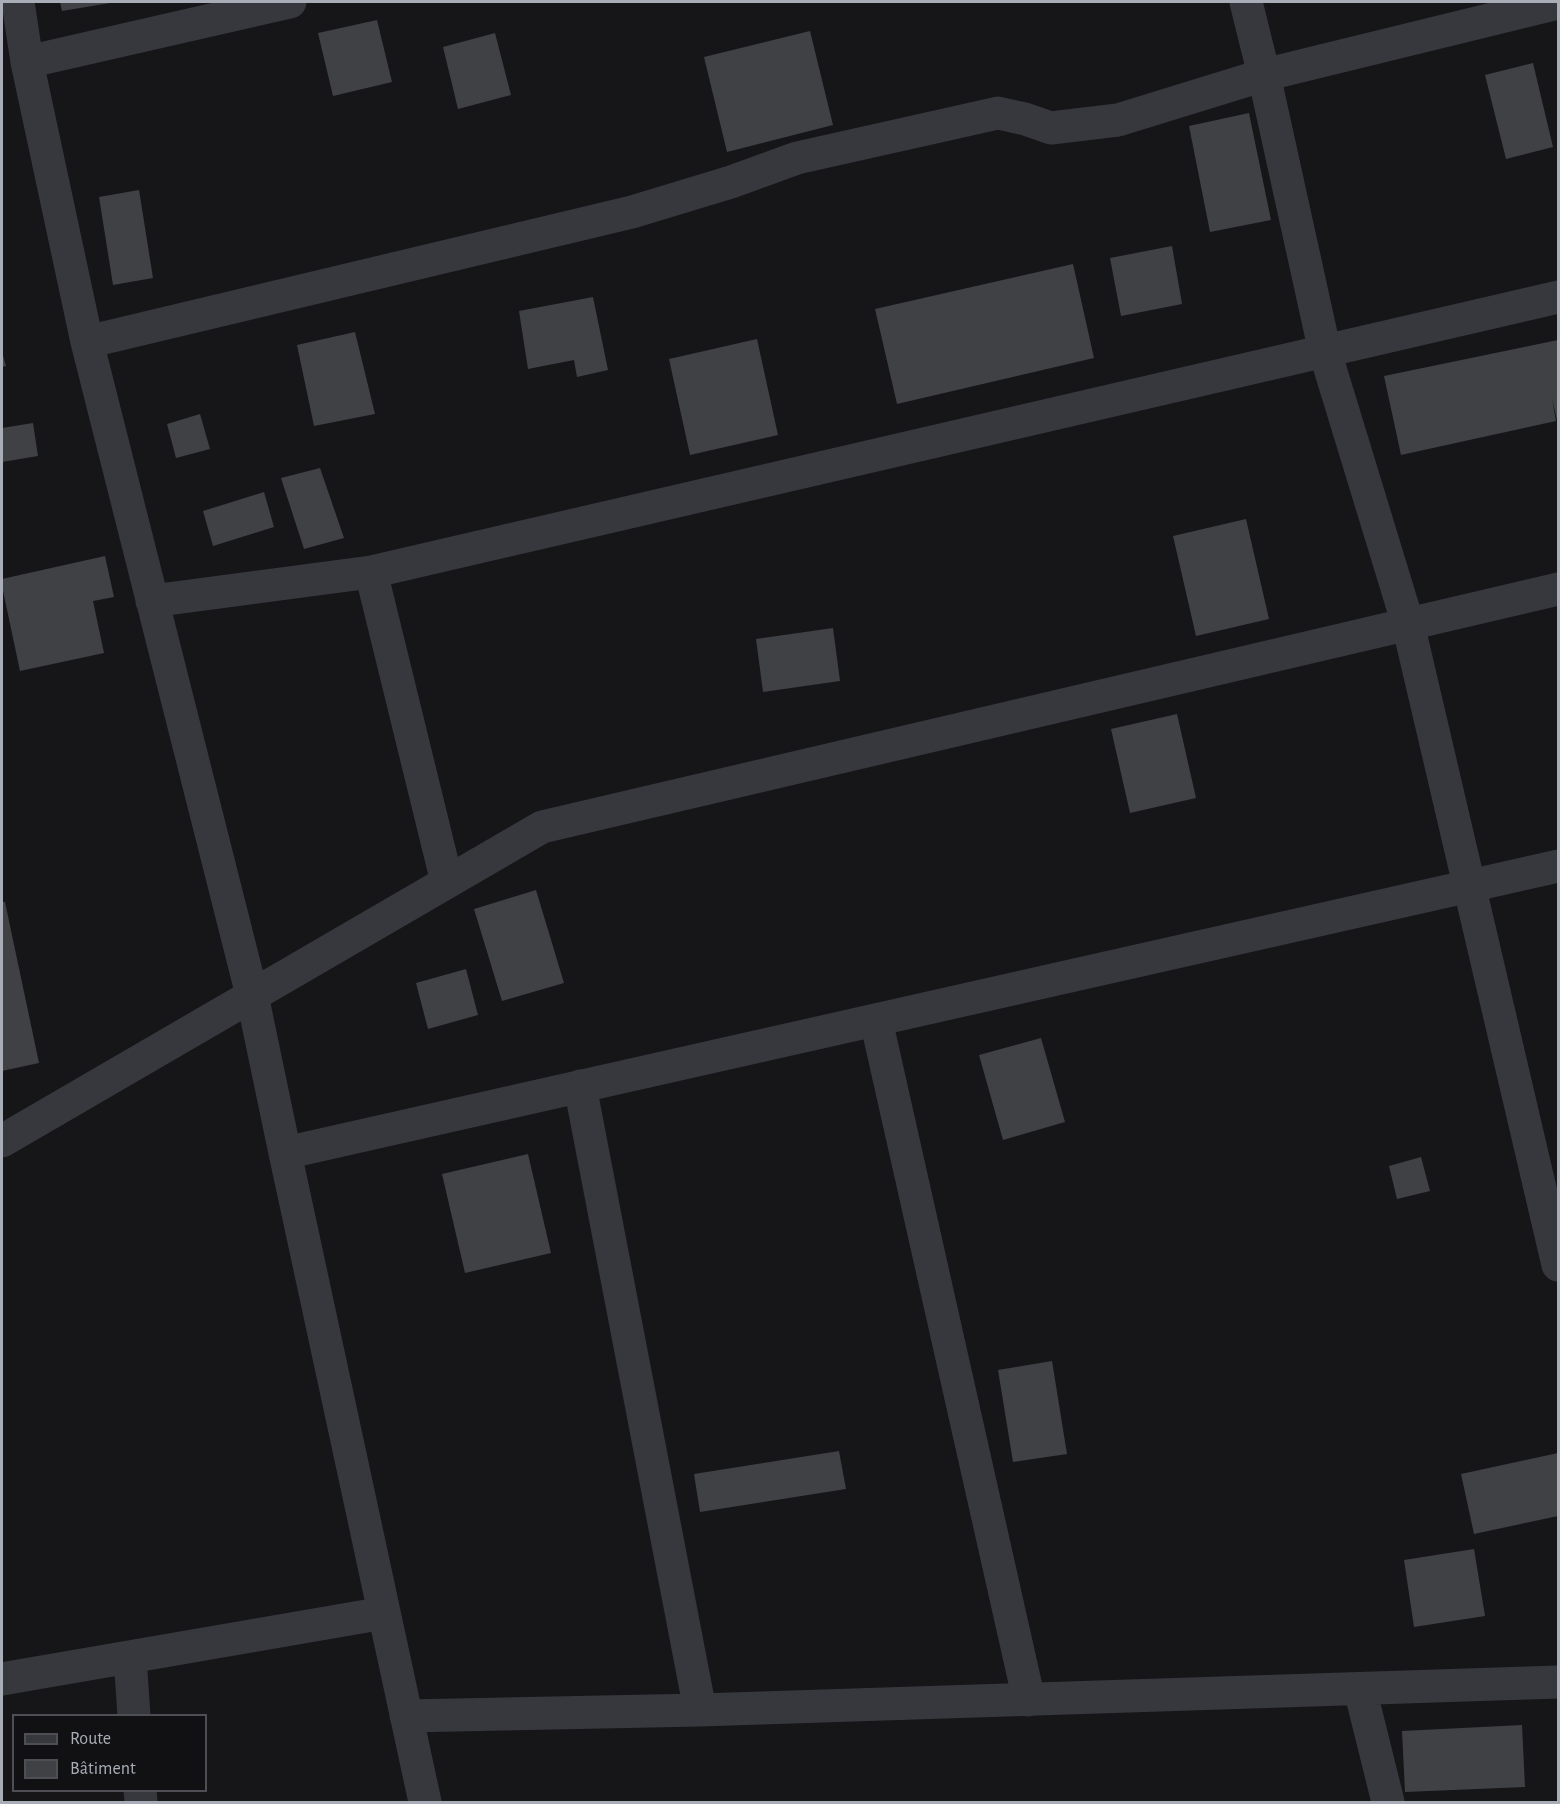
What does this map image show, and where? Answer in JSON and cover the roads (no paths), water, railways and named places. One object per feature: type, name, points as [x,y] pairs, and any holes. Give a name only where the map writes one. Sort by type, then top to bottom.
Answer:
[{"type":"street","points":[[18,2],[27,62],[87,342],[252,995],[425,1803]]},
{"type":"street","points":[[27,62],[290,2]]},
{"type":"street","points":[[1246,2],[1324,352],[1408,624],[1470,886],[1548,1172],[1558,1265]]},
{"type":"street","points":[[87,342],[632,212],[731,182],[797,158],[998,113],[1025,119],[1051,129],[1118,120],[1264,75],[1558,3]]},
{"type":"street","points":[[152,601],[371,572],[1558,297]]},
{"type":"street","points":[[371,572],[447,882]]},
{"type":"street","points":[[2,1140],[542,826],[1558,588]]},
{"type":"street","points":[[285,1153],[1558,866]]},
{"type":"street","points":[[876,1020],[1029,1700]]},
{"type":"street","points":[[580,1086],[700,1710]]},
{"type":"street","points":[[2,1679],[384,1612]]},
{"type":"street","points":[[130,1657],[134,1714]]},
{"type":"street","points":[[406,1716],[700,1710],[1558,1682]]},
{"type":"street","points":[[1360,1689],[1388,1803]]}]
